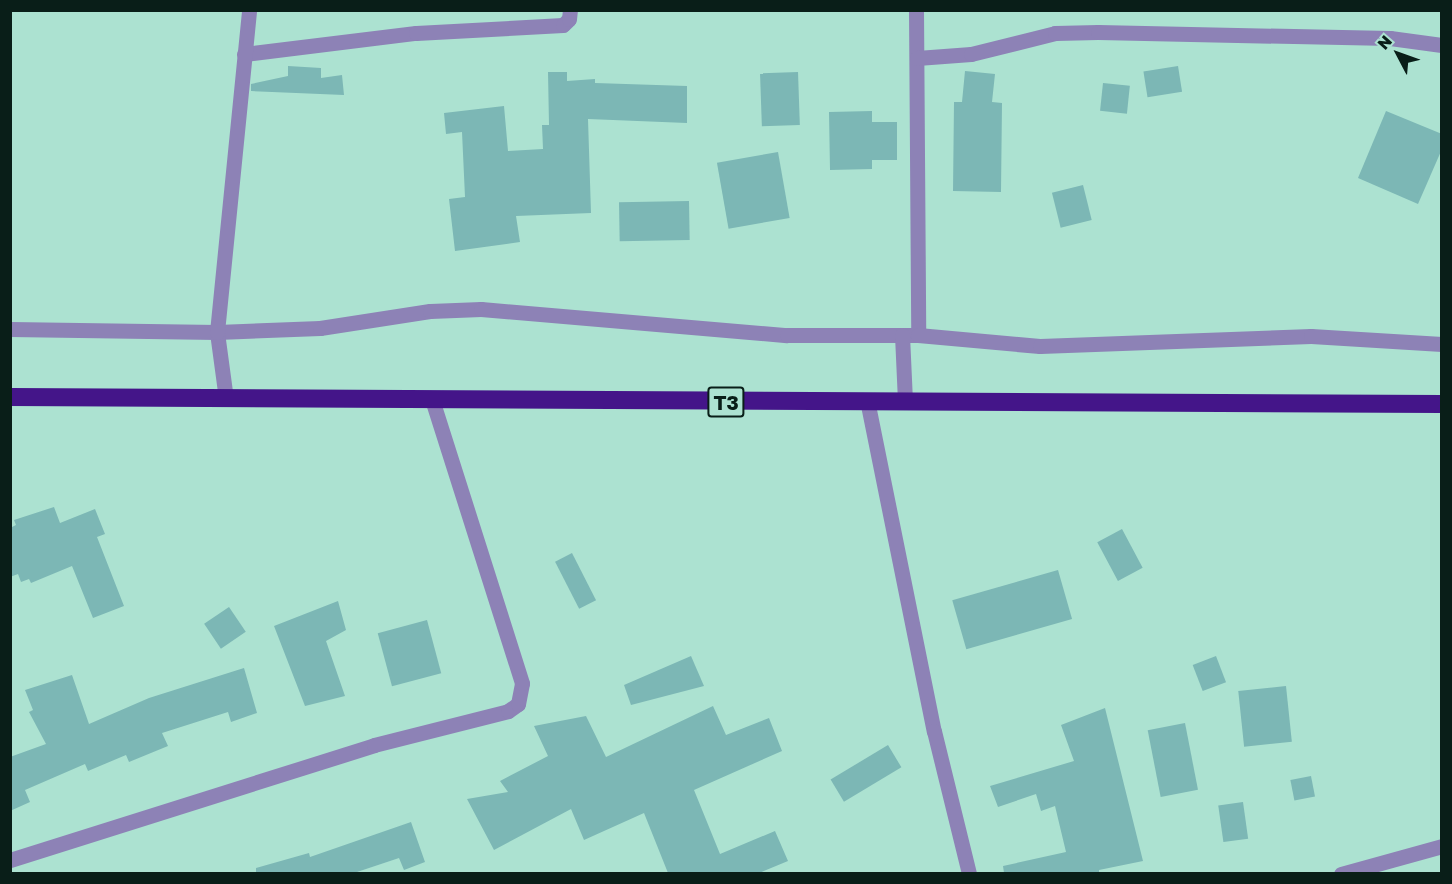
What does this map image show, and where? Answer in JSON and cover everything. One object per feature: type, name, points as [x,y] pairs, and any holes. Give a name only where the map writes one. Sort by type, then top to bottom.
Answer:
[{"type":"highway","name":"T3","points":[[10,397],[1442,404]]},
{"type":"street","points":[[226,399],[217,332],[249,10]]},
{"type":"street","points":[[244,54],[416,33],[563,25],[570,20],[570,10]]},
{"type":"street","points":[[905,401],[910,335],[918,58],[916,10]]},
{"type":"street","points":[[918,58],[971,54],[1055,33],[1390,38],[1442,45]]},
{"type":"street","points":[[10,329],[217,332],[320,328],[430,311],[481,309],[787,335],[910,335],[1040,346],[1311,336],[1442,344]]},
{"type":"street","points":[[10,860],[374,745],[508,711],[518,704],[522,683],[432,400]]},
{"type":"street","points":[[867,400],[934,731],[969,873]]},
{"type":"street","points":[[1341,873],[1442,846]]},
{"type":"building","points":[[288,66],[321,68],[321,78],[342,75],[344,95],[251,91],[251,84],[288,76]]},
{"type":"building","points":[[1178,66],[1182,92],[1147,97],[1143,71]]},
{"type":"building","points":[[965,71],[995,74],[992,102],[1002,103],[1001,192],[953,191],[954,102],[962,102]]},
{"type":"building","points":[[548,72],[567,72],[567,81],[595,79],[595,83],[687,86],[687,123],[588,119],[591,213],[516,216],[520,242],[455,251],[449,199],[465,197],[462,132],[446,134],[444,113],[504,106],[508,151],[543,149],[542,125],[549,125]]},
{"type":"building","points":[[798,72],[800,125],[762,126],[760,73]]},
{"type":"building","points":[[1103,83],[1130,86],[1127,114],[1100,111]]},
{"type":"building","points":[[872,111],[872,122],[897,122],[897,160],[872,160],[872,169],[830,170],[829,112]]},
{"type":"building","points":[[1386,111],[1442,134],[1442,149],[1418,204],[1358,178]]},
{"type":"building","points":[[778,152],[790,218],[729,229],[717,163]]},
{"type":"building","points":[[1083,185],[1092,220],[1061,228],[1052,193]]},
{"type":"building","points":[[689,201],[690,240],[620,241],[619,202]]},
{"type":"building","points":[[54,507],[60,523],[95,509],[105,534],[97,537],[124,606],[93,618],[72,566],[31,583],[29,579],[21,582],[18,574],[10,577],[10,528],[16,525],[14,520]]},
{"type":"building","points":[[1122,529],[1143,568],[1118,581],[1097,542]]},
{"type":"building","points":[[572,553],[596,600],[579,609],[555,562]]},
{"type":"building","points":[[1058,570],[1072,619],[966,649],[952,600]]},
{"type":"building","points":[[338,601],[346,630],[326,641],[345,696],[305,706],[274,626]]},
{"type":"building","points":[[229,607],[246,632],[221,649],[204,624]]},
{"type":"building","points":[[427,620],[441,673],[392,686],[378,633]]},
{"type":"building","points":[[691,656],[704,686],[631,705],[624,685]]},
{"type":"building","points":[[1216,656],[1226,682],[1203,691],[1193,665]]},
{"type":"building","points":[[244,668],[257,713],[231,722],[228,712],[162,733],[168,746],[129,762],[126,755],[88,771],[85,764],[25,790],[30,802],[10,811],[10,757],[46,744],[29,712],[33,710],[25,690],[72,675],[89,724],[149,698]]},
{"type":"building","points":[[1286,686],[1292,742],[1244,747],[1238,691]]},
{"type":"building","points":[[713,706],[726,735],[769,718],[782,751],[694,790],[720,854],[775,831],[788,861],[759,873],[668,873],[644,813],[584,840],[571,809],[494,850],[467,799],[508,792],[500,781],[548,756],[534,726],[586,716],[606,757]]},
{"type":"building","points":[[1105,708],[1143,861],[1099,870],[1099,873],[1004,873],[1003,866],[1066,852],[1055,806],[1041,811],[1036,794],[998,807],[990,786],[1074,761],[1061,725]]},
{"type":"building","points":[[1185,723],[1198,790],[1161,797],[1148,730]]},
{"type":"building","points":[[888,745],[901,767],[844,802],[831,780]]},
{"type":"building","points":[[1311,776],[1315,797],[1294,801],[1290,780]]},
{"type":"building","points":[[1243,802],[1248,839],[1223,842],[1218,805]]},
{"type":"building","points":[[411,822],[425,862],[404,870],[399,858],[354,873],[256,873],[256,868],[309,853],[310,857]]}]
